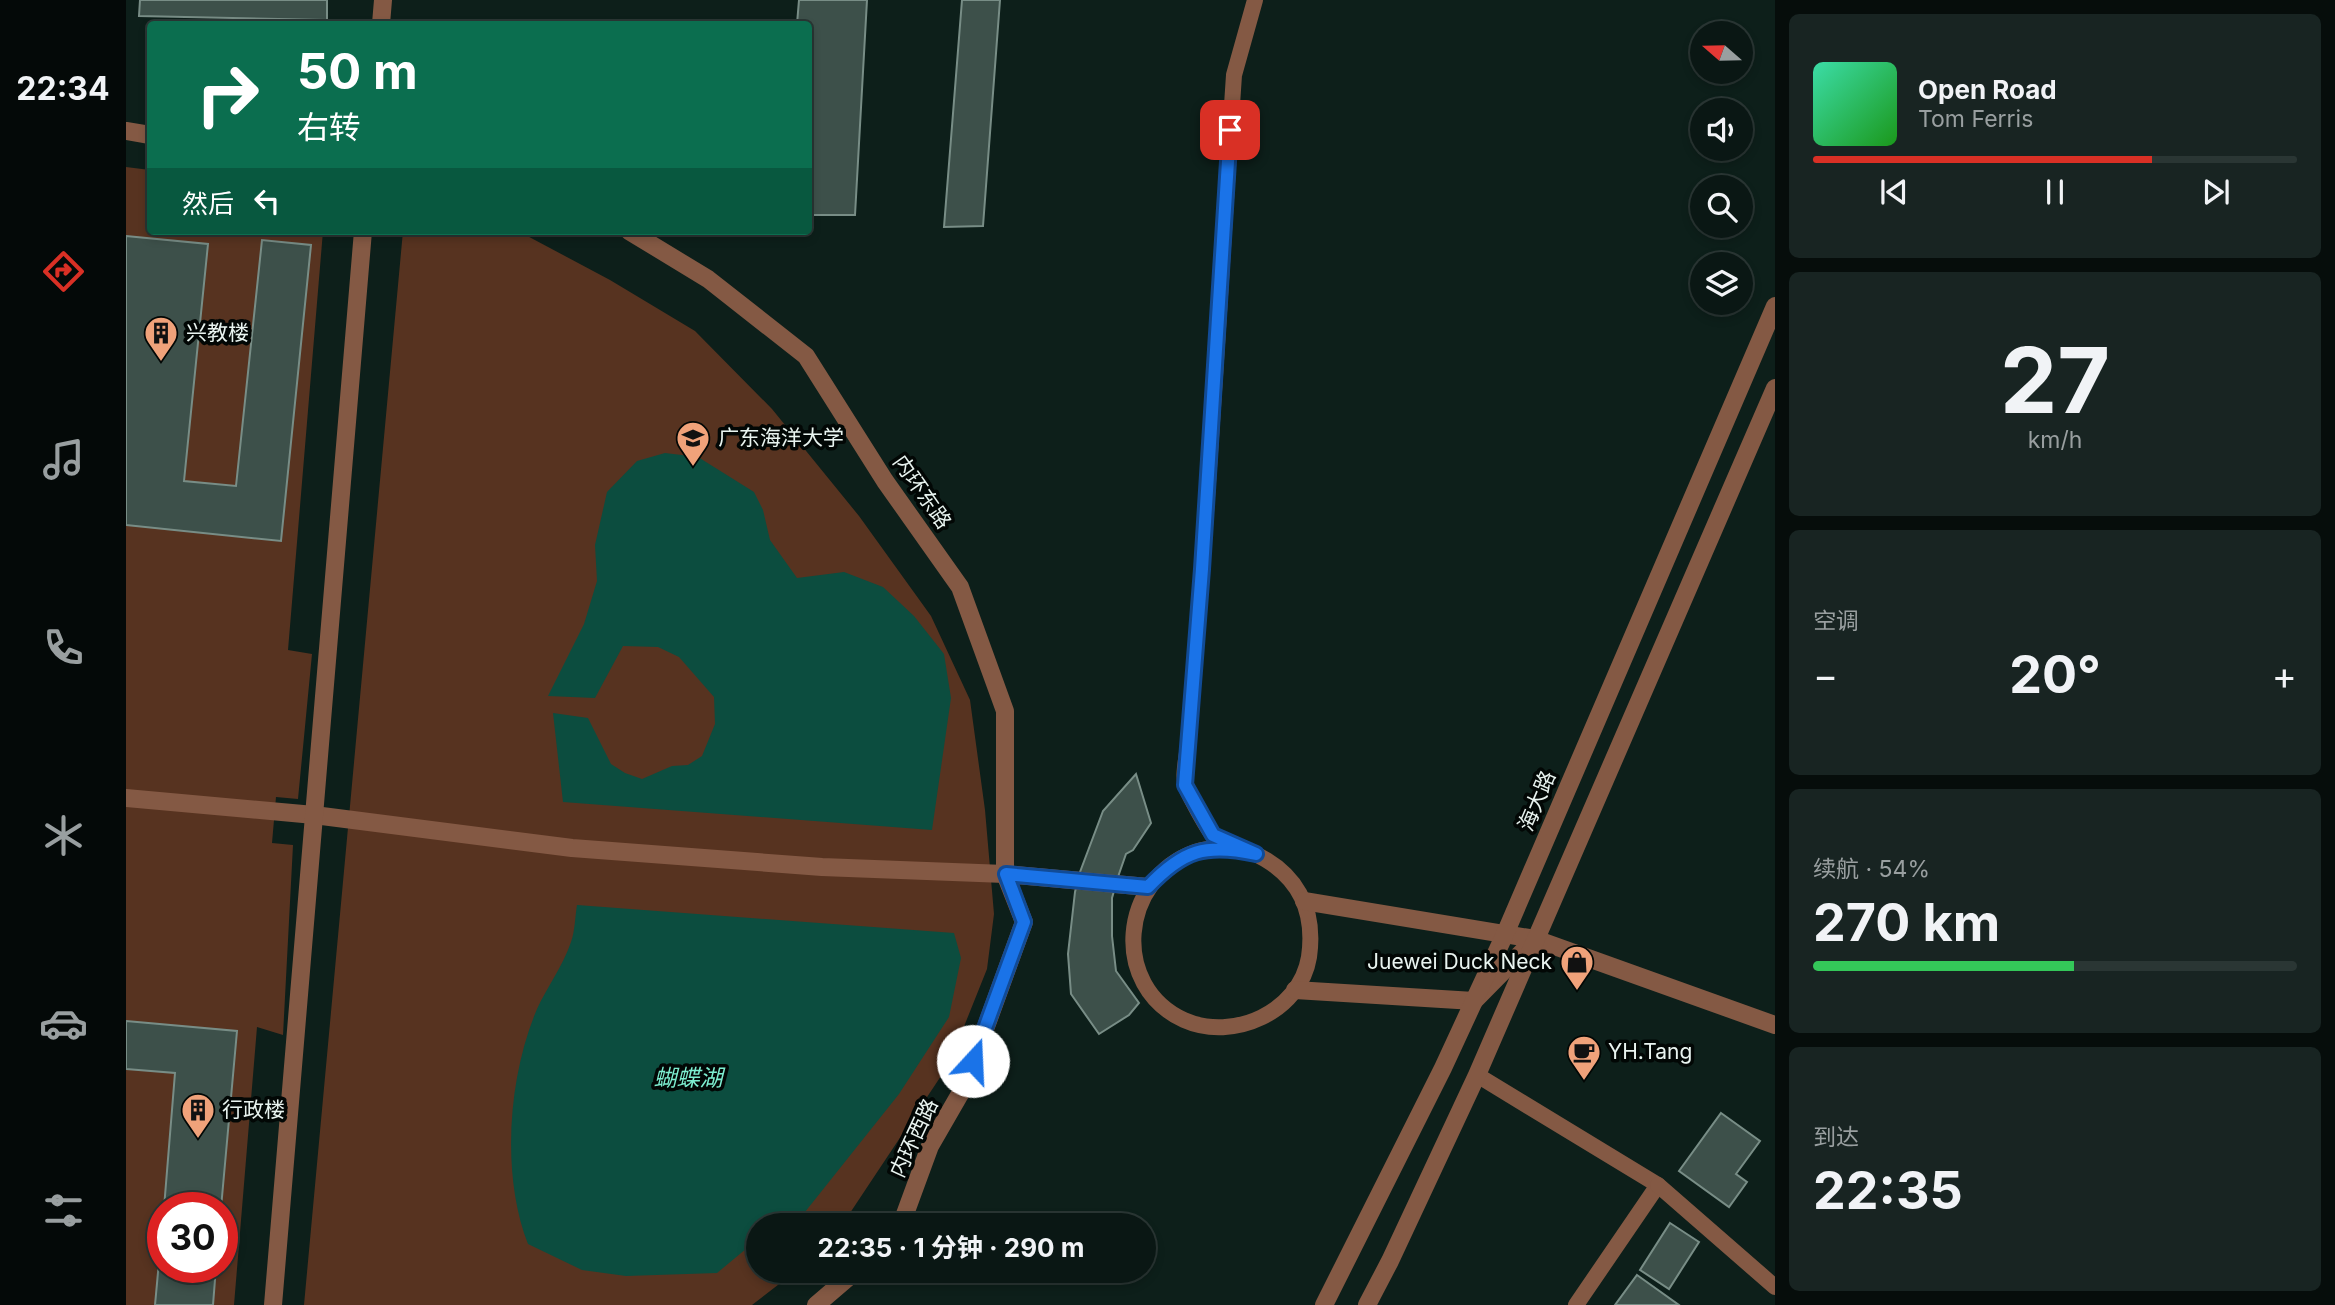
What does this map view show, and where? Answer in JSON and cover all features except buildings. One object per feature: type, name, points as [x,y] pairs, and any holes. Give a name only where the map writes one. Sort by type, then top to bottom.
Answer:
[{"type":"street","points":[[381,21],[383,0]]},
{"type":"street","points":[[126,131],[147,134]]},
{"type":"street","points":[[273,1305],[363,235]]},
{"type":"street","name":"内环东路","points":[[636,235],[708,279],[806,356],[885,481],[960,587],[1005,711],[1006,874]]},
{"type":"street","name":"海大路","points":[[1324,1305],[1443,1068],[1505,934],[1775,306]]},
{"type":"street","points":[[1367,1305],[1477,1075],[1775,388]]},
{"type":"street","points":[[126,798],[314,815],[572,848],[822,867],[1006,874],[1148,887]]},
{"type":"street","name":"内环西路","points":[[905,1213],[930,1146],[964,1087],[1024,922],[1006,874]]},
{"type":"street","points":[[1304,901],[1535,939],[1775,1025]]},
{"type":"street","points":[[1295,990],[1474,1001],[1535,939]]},
{"type":"street","points":[[816,1305],[842,1283]]},
{"type":"lane","points":[[1255,0],[1234,75],[1185,785],[1213,835],[1256,854],[1276,866],[1292,882],[1304,901],[1312,931],[1308,962],[1295,990],[1273,1012],[1245,1025],[1214,1028],[1184,1020],[1158,1002],[1141,976],[1133,947],[1135,916],[1148,887],[1169,866],[1196,852],[1226,848],[1256,854]]},
{"type":"lane","points":[[1477,1075],[1658,1185],[1775,1287]]},
{"type":"lane","points":[[1576,1305],[1658,1185]]},
{"type":"shaded area","points":[[126,167],[147,170],[147,235],[323,235],[288,650],[312,654],[298,799],[276,797],[272,843],[293,845],[283,1035],[257,1027],[238,1257],[238,1192],[147,1192],[147,1283],[236,1283],[234,1305],[126,1305]]},
{"type":"shaded area","points":[[403,235],[526,235],[610,280],[695,331],[772,409],[859,516],[931,616],[970,700],[985,810],[994,914],[987,969],[949,1064],[850,1213],[746,1213],[746,1283],[780,1283],[752,1305],[304,1305]]},
{"type":"water","points":[[665,453],[698,457],[754,492],[763,510],[770,540],[797,578],[844,572],[883,587],[914,616],[944,654],[951,698],[932,830],[563,802],[553,713],[588,718],[611,764],[642,779],[672,766],[688,765],[702,756],[715,724],[714,697],[679,657],[658,647],[623,646],[595,698],[548,696],[584,624],[597,581],[595,545],[607,492],[637,461]]},
{"type":"water","name":"蝴蝶湖","points":[[577,905],[954,933],[961,958],[949,1017],[899,1094],[805,1212],[746,1213],[746,1249],[717,1273],[626,1276],[582,1270],[528,1244],[519,1217],[514,1188],[512,1126],[520,1065],[537,1009],[568,951]]},
{"type":"place","name":"兴教楼","points":[[161,363]]},
{"type":"place","name":"广东海洋大学","points":[[693,468]]},
{"type":"place","name":"Juewei Duck Neck","points":[[1577,992]]},
{"type":"place","name":"YH.Tang","points":[[1584,1082]]},
{"type":"place","name":"行政楼","points":[[198,1140]]},
{"type":"route","points":[[973,1061],[1024,922],[1006,874],[1148,887],[1169,866],[1196,852],[1226,848],[1256,854],[1213,835],[1185,785],[1202,569],[1230,130]]}]
